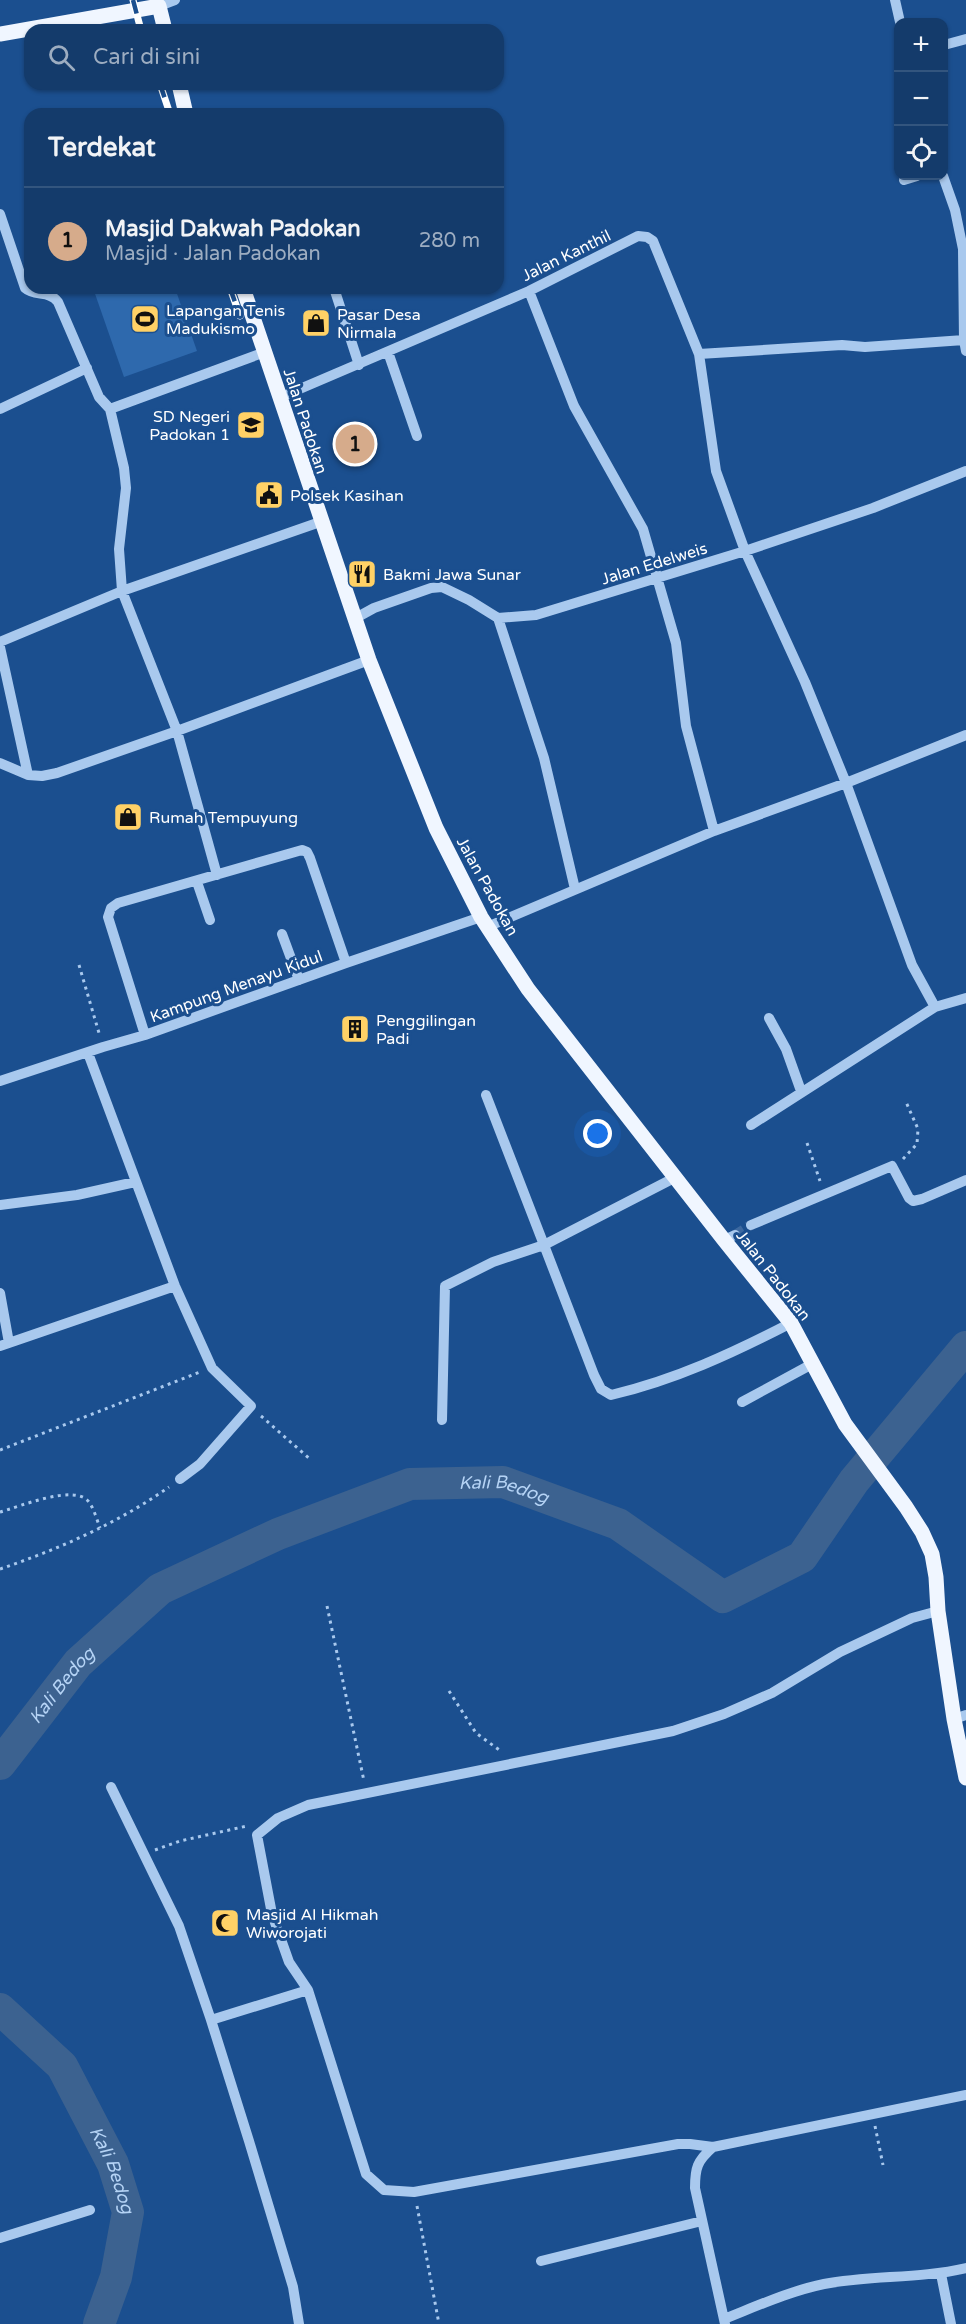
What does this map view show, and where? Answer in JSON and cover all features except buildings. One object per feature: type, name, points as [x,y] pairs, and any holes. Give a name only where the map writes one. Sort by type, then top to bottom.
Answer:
[{"type":"main road","points":[[51,24],[158,3],[163,24]]},
{"type":"main road","points":[[0,34],[24,29]]},
{"type":"main road","points":[[180,90],[185,108]]},
{"type":"main road","name":"Jalan Padokan","points":[[245,294],[281,397],[320,522],[369,660],[436,828],[484,922],[528,989],[676,1177],[729,1237],[791,1323],[845,1425],[922,1532],[932,1554],[938,1611],[960,1717],[966,1778]]},
{"type":"street","points":[[158,3],[175,0]]},
{"type":"street","points":[[895,0],[899,18]]},
{"type":"street","points":[[948,44],[966,39]]},
{"type":"street","points":[[944,180],[955,210],[963,249],[966,351]]},
{"type":"street","points":[[0,214],[24,285]]},
{"type":"street","name":"Jalan Kanthil","points":[[281,397],[529,291],[638,236],[647,237],[653,241],[699,354],[716,471],[745,551],[805,682],[846,783],[912,965],[935,1007]]},
{"type":"street","points":[[529,291],[574,406],[590,438],[644,529],[676,643],[686,726],[714,831]]},
{"type":"street","points":[[48,294],[58,302],[99,397],[110,409],[124,468],[126,488],[119,549],[122,591],[177,731],[217,875]]},
{"type":"street","points":[[336,294],[359,365]]},
{"type":"street","points":[[699,354],[964,340]]},
{"type":"street","points":[[110,409],[265,352]]},
{"type":"street","points":[[388,352],[417,436]]},
{"type":"street","points":[[0,409],[87,368]]},
{"type":"street","name":"Jalan Edelweis","points":[[498,618],[536,615],[745,551],[873,508],[966,471]]},
{"type":"street","points":[[0,642],[122,591],[320,522]]},
{"type":"street","points":[[354,619],[375,608],[431,588],[442,587],[498,618],[544,758],[575,889]]},
{"type":"street","points":[[0,647],[28,775]]},
{"type":"street","points":[[0,763],[28,775],[42,776],[57,773],[369,660]]},
{"type":"street","name":"Kampung Menayu Kidul","points":[[0,1081],[145,1035],[346,963],[484,922],[575,889],[714,831],[846,783],[966,735]]},
{"type":"street","points":[[145,1035],[108,917],[111,909],[118,903],[302,850],[307,852],[346,963]]},
{"type":"street","points":[[197,882],[210,920]]},
{"type":"street","points":[[282,934],[299,980]]},
{"type":"street","points":[[751,1125],[935,1007],[966,998]]},
{"type":"street","points":[[769,1018],[786,1049],[801,1091]]},
{"type":"street","points":[[88,1053],[175,1286],[212,1368],[251,1406],[200,1464],[180,1479]]},
{"type":"street","points":[[486,1095],[583,1349],[601,1389],[606,1394],[624,1392],[714,1361],[791,1323]]},
{"type":"street","points":[[751,1225],[892,1166],[909,1198],[913,1201],[966,1180]]},
{"type":"street","points":[[442,1420],[445,1286],[493,1262],[544,1245],[676,1177]]},
{"type":"street","points":[[0,1205],[78,1195],[135,1182]]},
{"type":"street","points":[[0,1293],[5,1344],[175,1286]]},
{"type":"street","points":[[742,1402],[814,1363]]},
{"type":"street","points":[[938,1611],[912,1618],[840,1652],[772,1692],[724,1714],[674,1731],[308,1805],[278,1818],[256,1835],[272,1914],[289,1962],[308,1990],[366,2174],[384,2190],[414,2192],[678,2145],[713,2147],[966,2095]]},
{"type":"street","points":[[111,1787],[179,1926],[211,2020],[293,2287],[299,2324]]},
{"type":"street","points":[[211,2020],[308,1990]]},
{"type":"street","points":[[713,2147],[701,2157],[695,2172],[695,2188],[725,2321],[789,2294],[825,2284],[941,2274],[966,2268]]},
{"type":"street","points":[[0,2238],[90,2210]]},
{"type":"street","points":[[542,2261],[702,2221]]},
{"type":"street","points":[[941,2274],[951,2324]]},
{"type":"path","points":[[79,965],[103,1047]]},
{"type":"path","points":[[892,1166],[910,1154],[917,1144],[918,1129],[906,1102]]},
{"type":"path","points":[[807,1143],[825,1195]]},
{"type":"path","points":[[0,1450],[212,1368]]},
{"type":"path","points":[[251,1406],[311,1460]]},
{"type":"path","points":[[0,1569],[27,1560],[100,1528],[150,1500],[180,1479]]},
{"type":"path","points":[[0,1512],[62,1494],[80,1495],[89,1501],[100,1528]]},
{"type":"path","points":[[327,1606],[367,1792]]},
{"type":"path","points":[[449,1690],[476,1732],[516,1762]]},
{"type":"path","points":[[144,1854],[180,1841],[246,1825],[252,1828],[256,1835]]},
{"type":"path","points":[[873,2114],[883,2165]]},
{"type":"path","points":[[414,2192],[439,2324]]},
{"type":"shaded area","name":"Lapangan Tenis Madukismo","points":[[95,294],[177,294],[197,351],[124,377]]},
{"type":"waterway","name":"Kali Bedog","points":[[0,1764],[78,1663],[160,1589],[278,1534],[410,1484],[503,1482],[618,1524],[723,1597],[802,1557],[854,1481],[966,1347]]},
{"type":"waterway","name":"Kali Bedog","points":[[0,2009],[62,2066],[113,2164],[128,2212],[116,2277],[99,2324]]},
{"type":"tunnel","points":[[735,1235],[751,1225]]},
{"type":"railway","points":[[133,0],[139,24]]},
{"type":"railway","points":[[162,90],[168,108]]},
{"type":"railway","points":[[232,294],[240,316]]},
{"type":"place","name":"Lapangan Tenis Madukismo","points":[[145,319]]},
{"type":"place","name":"Pasar Desa Nirmala","points":[[316,323]]},
{"type":"place","name":"SD Negeri Padokan 1","points":[[251,425]]},
{"type":"place","name":"Masjid Dakwah Padokan","points":[[355,444]]},
{"type":"place","name":"Polsek Kasihan","points":[[269,495]]},
{"type":"place","name":"Bakmi Jawa Sunar","points":[[362,574]]},
{"type":"place","name":"Rumah Tempuyung","points":[[128,817]]},
{"type":"place","name":"Penggilingan Padi","points":[[355,1029]]},
{"type":"place","name":"Masjid Al Hikmah Wiworojati","points":[[225,1923]]}]
